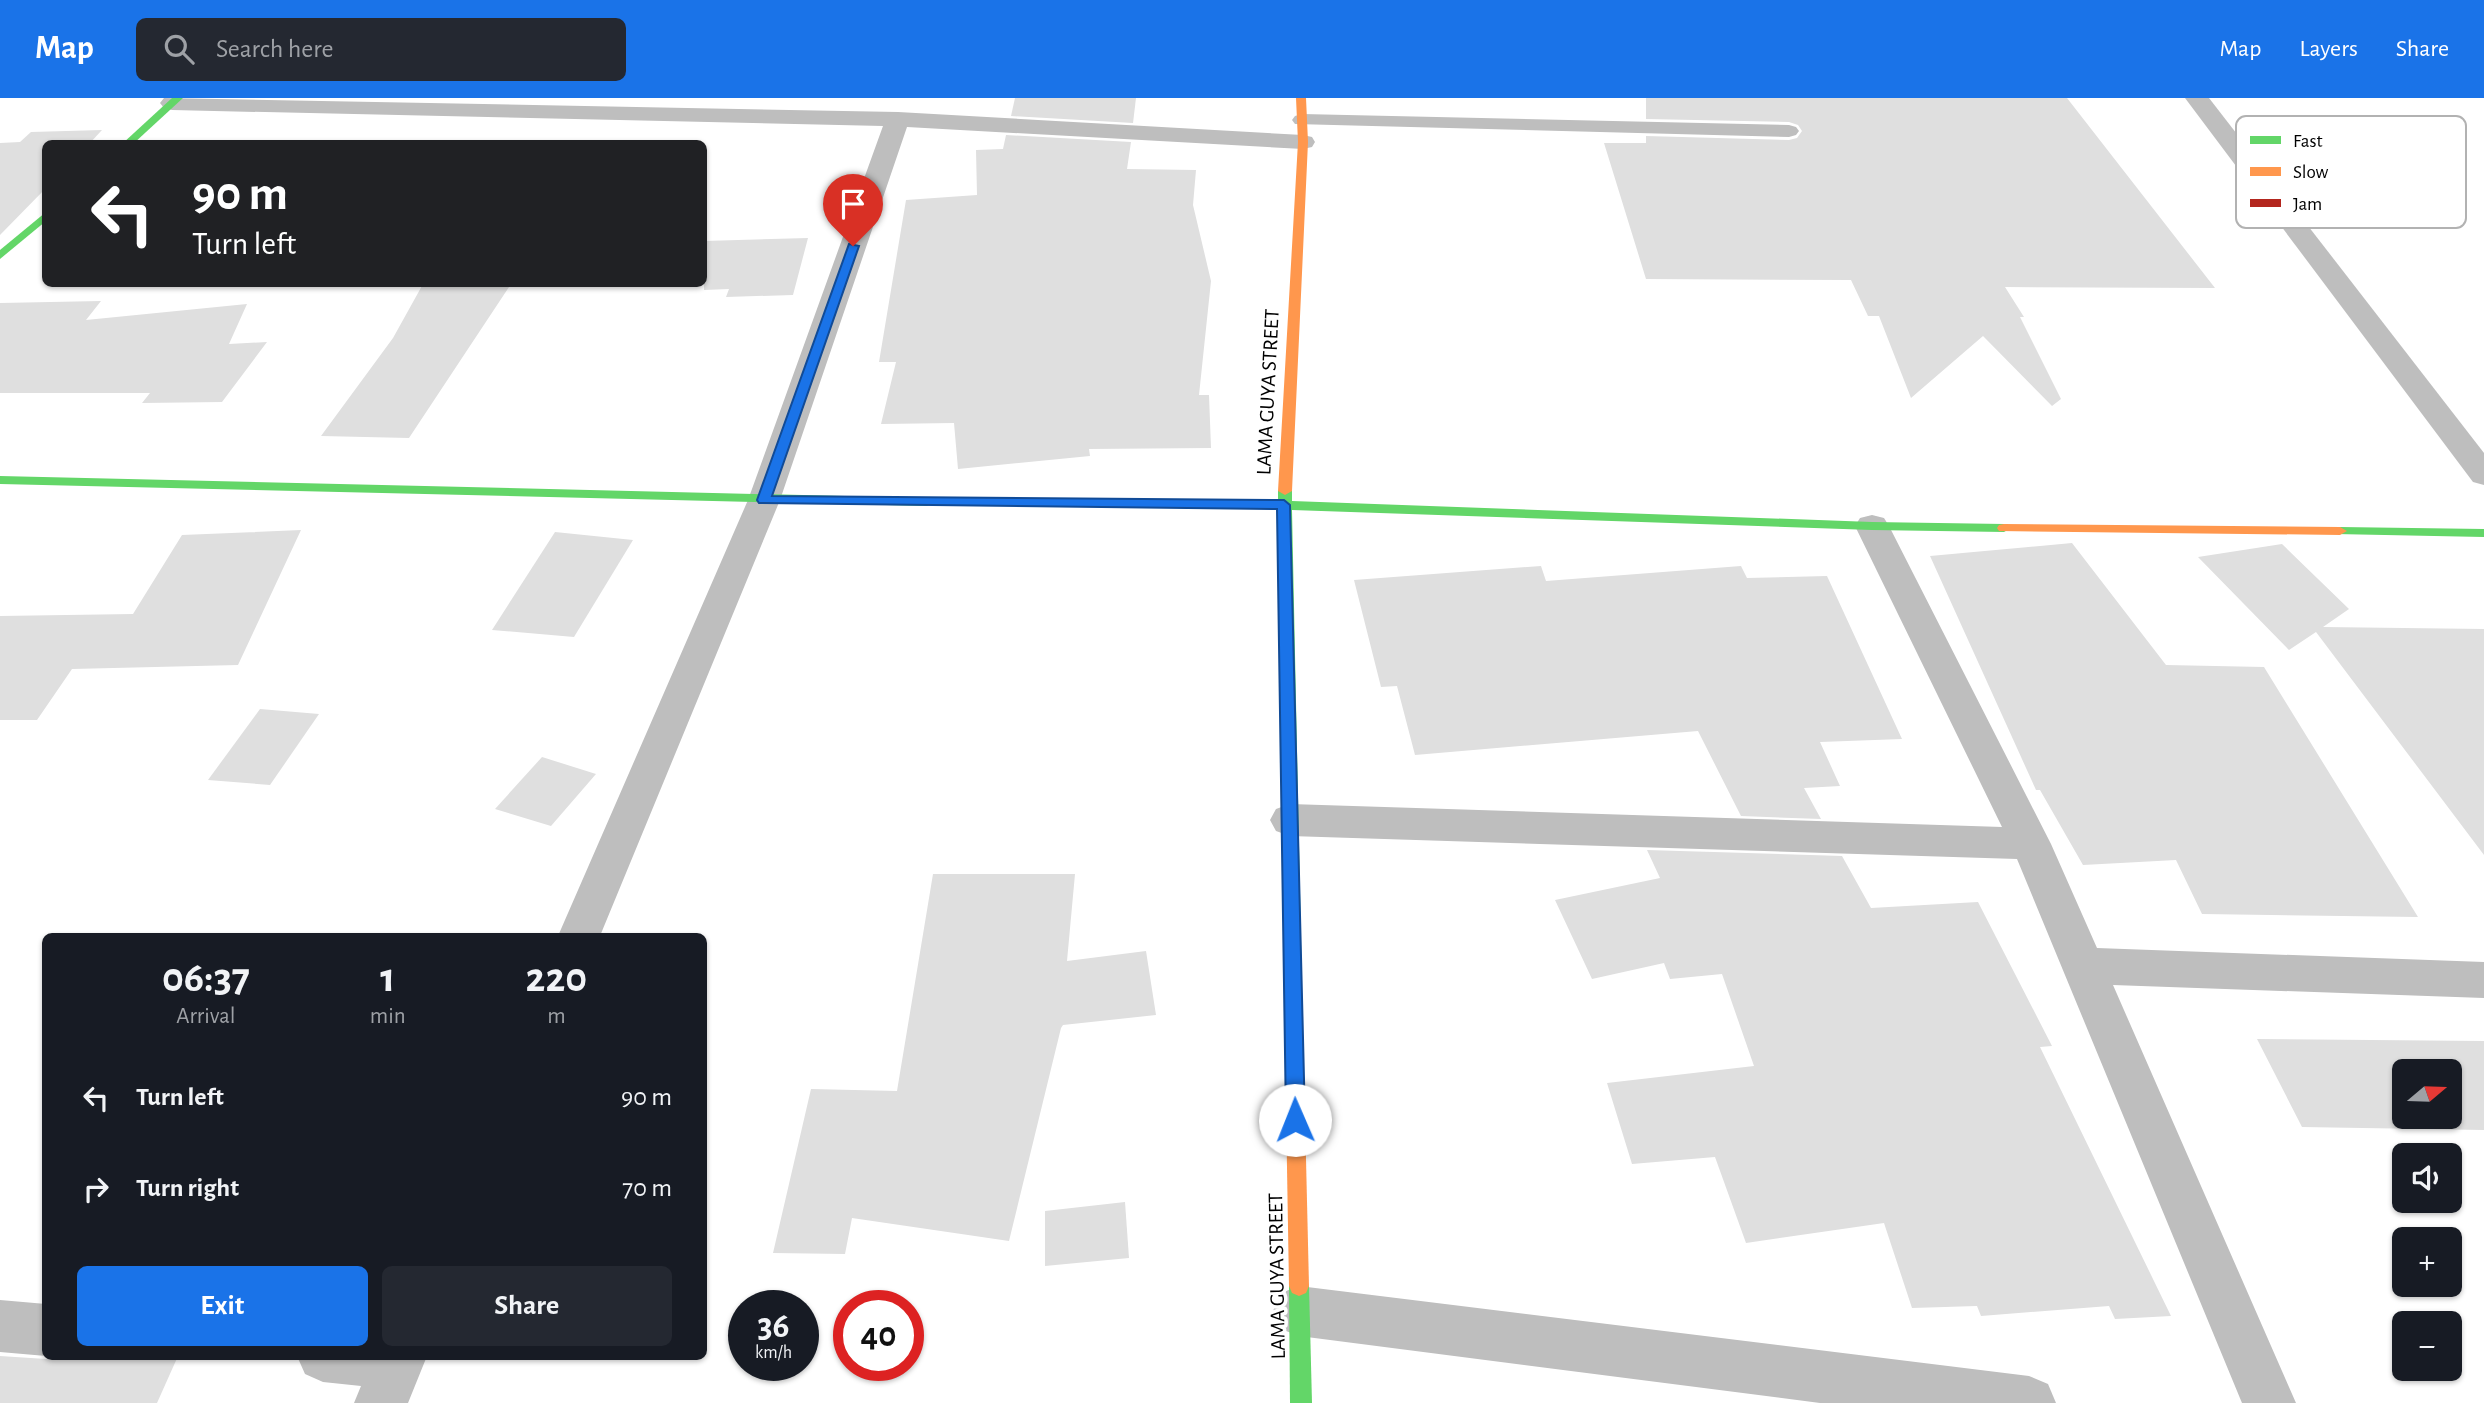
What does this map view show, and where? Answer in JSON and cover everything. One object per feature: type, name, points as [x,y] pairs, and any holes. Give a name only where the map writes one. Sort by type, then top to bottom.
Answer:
[{"type":"street","name":"LAMA GUYA STREET","points":[[1301,98],[1302,131],[1284,505],[1301,1403]]},
{"type":"street","points":[[2197,98],[2236,149]]},
{"type":"street","points":[[131,140],[175,101],[1302,131]]},
{"type":"street","points":[[580,933],[764,500],[898,119]]},
{"type":"street","points":[[0,256],[42,219]]},
{"type":"street","points":[[2296,228],[2484,475]]},
{"type":"street","points":[[0,480],[764,500],[1284,505],[1872,526],[2484,533]]},
{"type":"street","points":[[1872,526],[2031,844],[2269,1403]]},
{"type":"street","points":[[1290,820],[2031,844]]},
{"type":"street","points":[[2083,966],[2484,980]]},
{"type":"street","points":[[1299,1311],[2029,1403]]},
{"type":"street","points":[[0,1326],[42,1330]]},
{"type":"street","points":[[339,1360],[393,1374]]},
{"type":"lane","points":[[1302,131],[1789,131]]},
{"type":"building","points":[[1015,98],[1136,98],[1133,123],[1011,116]]},
{"type":"building","points":[[1646,98],[2067,98],[2215,288],[2005,287],[2024,317],[2020,317],[2061,399],[2052,406],[1983,336],[1911,398],[1879,316],[1868,316],[1851,280],[1646,279],[1604,143],[1646,143],[1646,136],[1789,140],[1797,138],[1802,131],[1798,125],[1789,122],[1646,119]]},
{"type":"building","points":[[102,130],[93,140],[42,140],[42,192],[0,235],[0,143],[20,142],[31,132]]},
{"type":"building","points":[[1006,135],[1131,142],[1127,169],[1196,170],[1193,205],[1211,281],[1199,395],[1209,395],[1211,448],[1089,449],[1090,456],[958,469],[954,423],[881,424],[896,362],[879,362],[906,200],[977,195],[976,150],[1003,149]]},
{"type":"building","points":[[808,238],[793,295],[726,297],[729,289],[704,290],[704,287],[707,287],[707,241]]},
{"type":"building","points":[[421,287],[509,287],[409,438],[321,436],[393,338]]},
{"type":"building","points":[[101,301],[86,320],[247,304],[229,344],[267,342],[222,402],[142,403],[150,393],[0,393],[0,303]]},
{"type":"building","points":[[301,530],[238,665],[72,669],[37,720],[0,720],[0,616],[133,614],[182,535]]},
{"type":"building","points":[[555,532],[633,540],[574,637],[492,630]]},
{"type":"building","points":[[2072,543],[2166,665],[2264,667],[2418,917],[2202,914],[2176,860],[2083,865],[2040,790],[2036,790],[1930,556]]},
{"type":"building","points":[[2282,544],[2349,609],[2323,627],[2484,629],[2484,855],[2316,632],[2289,650],[2198,557]]},
{"type":"building","points":[[1541,566],[1546,581],[1741,566],[1747,578],[1827,576],[1902,739],[1820,742],[1840,786],[1804,788],[1821,819],[1741,816],[1698,731],[1415,755],[1397,686],[1381,687],[1354,580]]},
{"type":"building","points":[[260,709],[319,714],[270,785],[208,780]]},
{"type":"building","points":[[542,757],[596,774],[551,826],[495,809]]},
{"type":"building","points":[[1647,850],[1842,856],[1871,908],[1978,902],[2052,1046],[2040,1047],[2171,1316],[2115,1319],[2109,1306],[1981,1316],[1977,1306],[1912,1308],[1884,1223],[1746,1243],[1715,1157],[1632,1164],[1607,1083],[1754,1066],[1722,974],[1670,979],[1664,963],[1592,979],[1555,900],[1660,878]]},
{"type":"building","points":[[933,874],[1075,874],[1067,961],[1146,951],[1156,1015],[1063,1025],[1061,1028],[1009,1241],[852,1218],[845,1254],[773,1253],[811,1089],[897,1091]]},
{"type":"building","points":[[2257,1039],[2484,1041],[2484,1130],[2423,1129],[2462,1129],[2462,1059],[2392,1059],[2392,1128],[2302,1127]]},
{"type":"building","points":[[1125,1202],[1129,1258],[1045,1266],[1045,1211]]},
{"type":"building","points":[[0,1356],[42,1360],[176,1360],[157,1403],[0,1403]]},
{"type":"traffic: fast","points":[[131,140],[178,98]]},
{"type":"traffic: fast","points":[[0,256],[42,219]]},
{"type":"traffic: fast","points":[[0,480],[927,502]]},
{"type":"traffic: fast","points":[[1285,491],[1293,989]]},
{"type":"traffic: fast","points":[[1280,505],[1872,526],[2004,528]]},
{"type":"traffic: fast","points":[[2340,531],[2484,533]]},
{"type":"traffic: fast","points":[[1299,1286],[1301,1403]]},
{"type":"traffic: slow","points":[[1285,491],[1303,142],[1301,98]]},
{"type":"traffic: slow","points":[[2004,528],[2340,531]]},
{"type":"traffic: slow","points":[[1293,989],[1299,1286]]},
{"type":"traffic: jam","points":[[927,502],[1280,505]]},
{"type":"route","points":[[853,246],[764,500],[1284,505],[1295,1120]]}]
